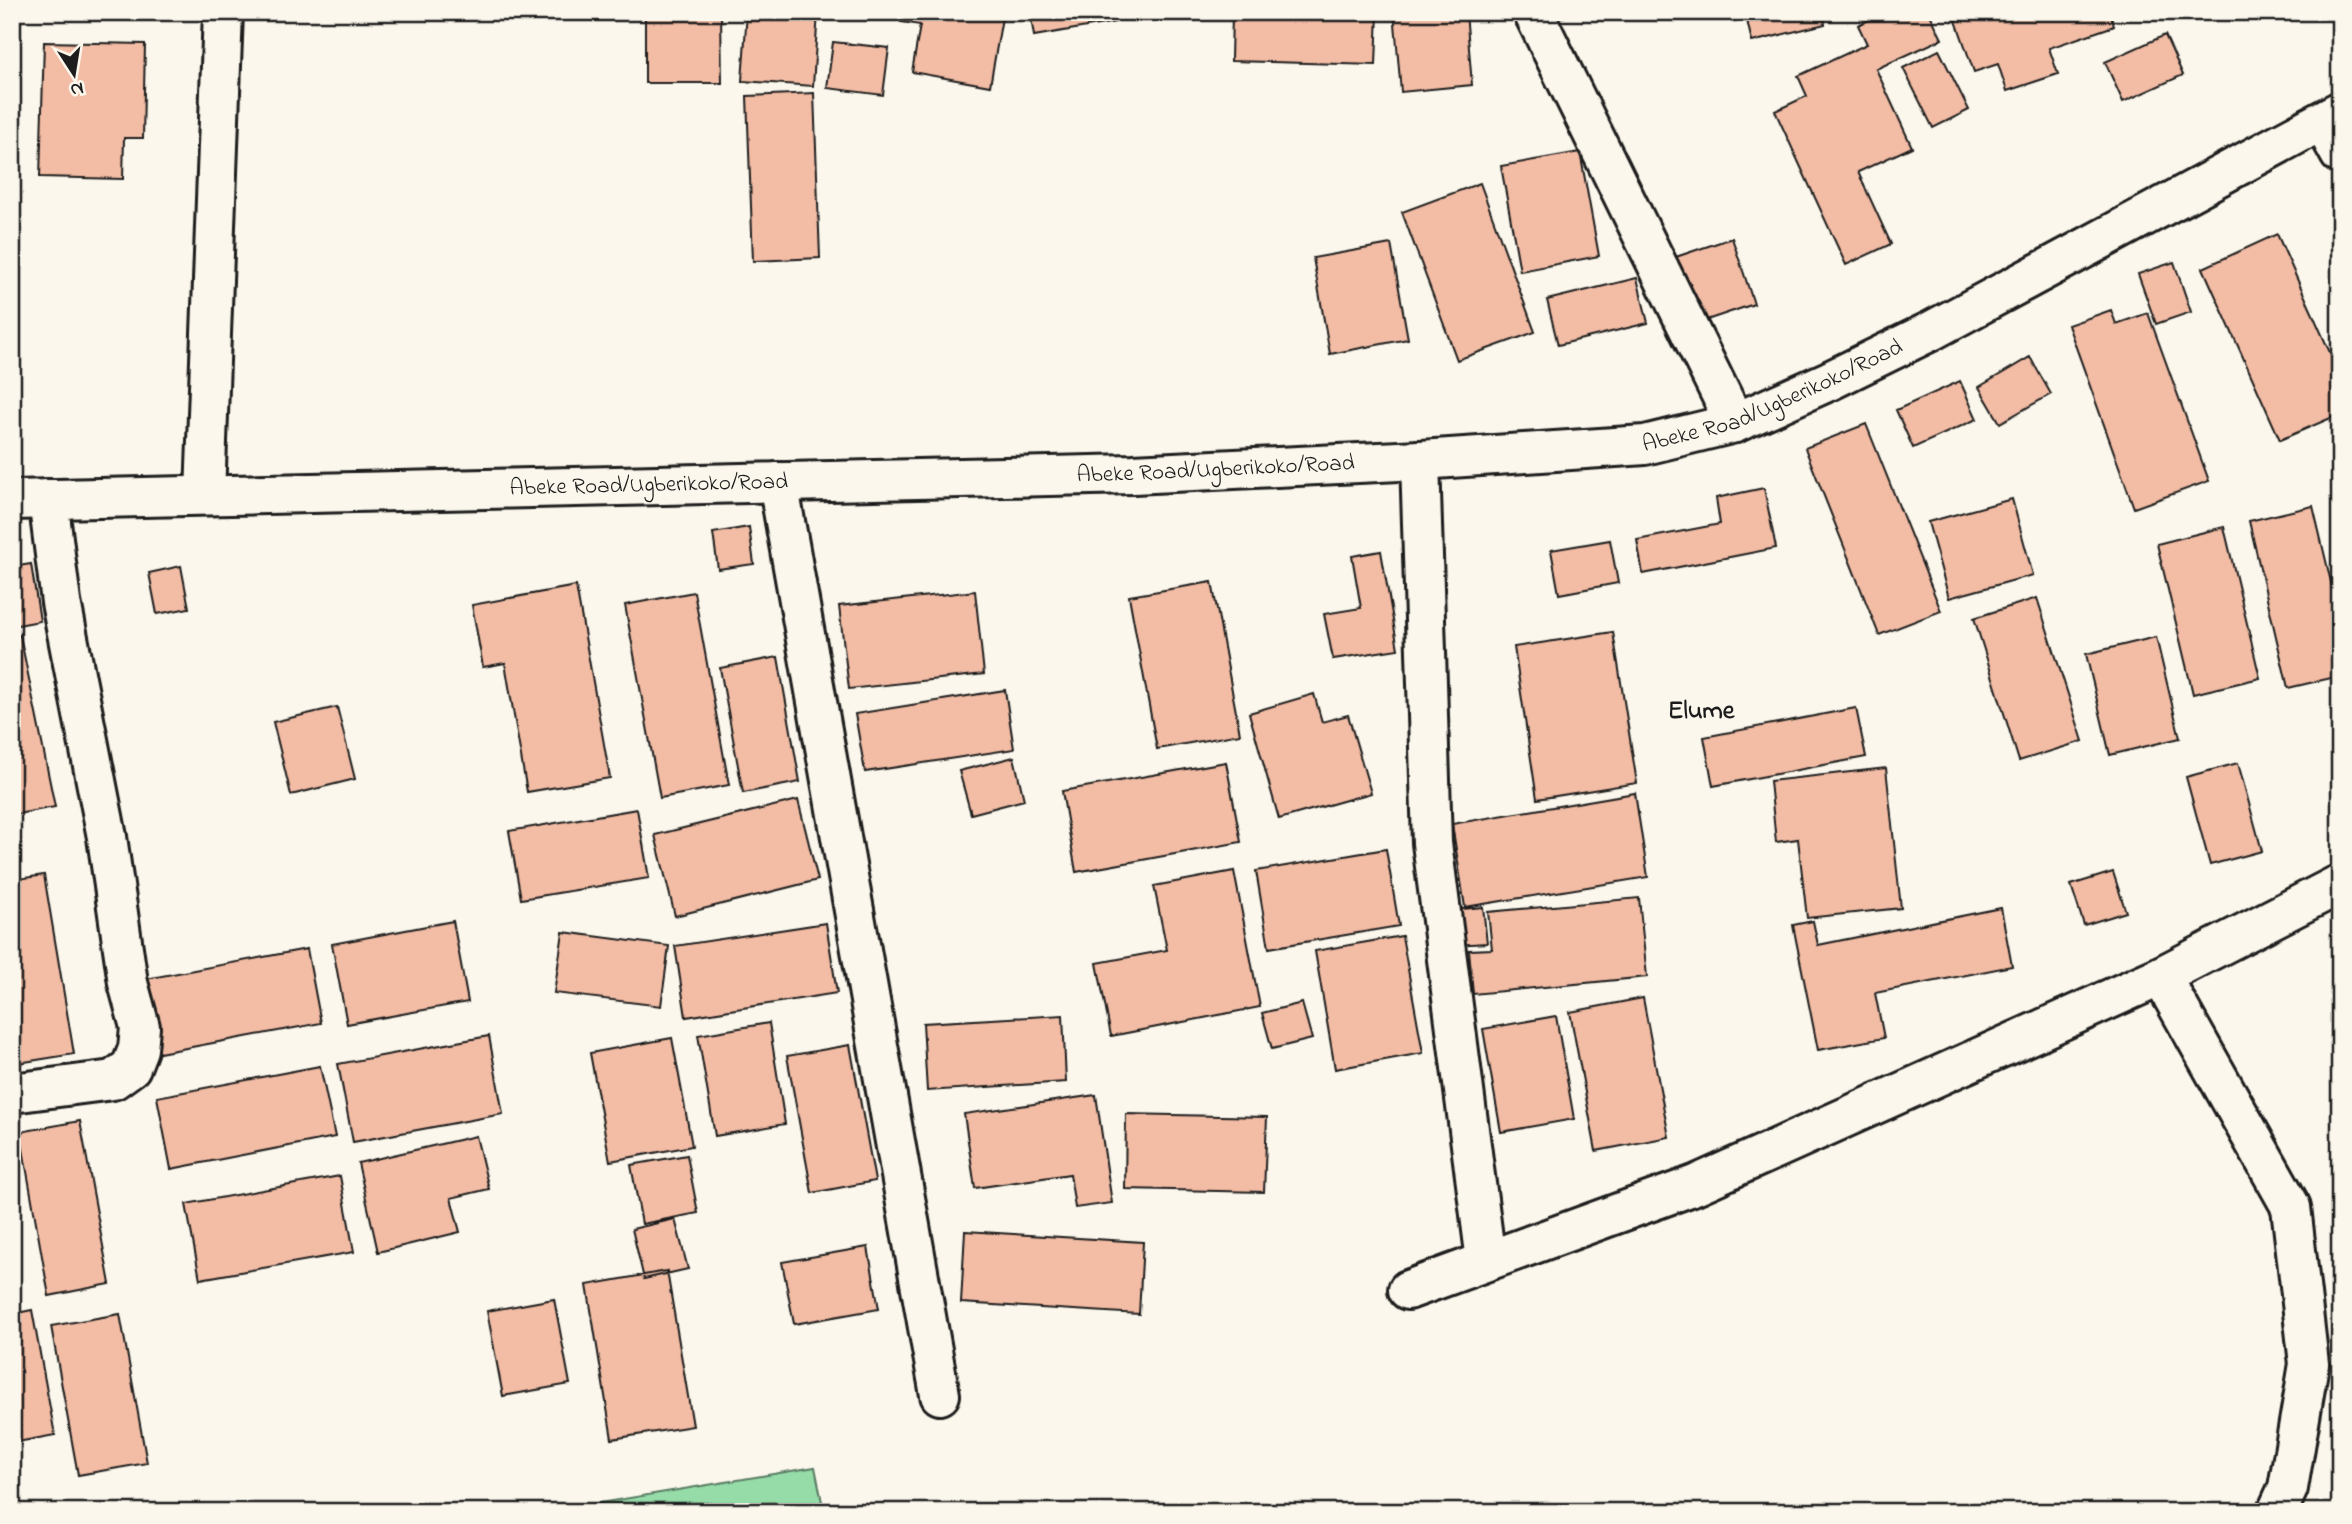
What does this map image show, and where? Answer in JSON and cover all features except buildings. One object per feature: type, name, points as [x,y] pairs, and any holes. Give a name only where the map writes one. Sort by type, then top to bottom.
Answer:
[{"type":"street","points":[[205,495],[223,12]]},
{"type":"street","points":[[1533,12],[1735,423]]},
{"type":"street","points":[[2331,116],[2340,155]]},
{"type":"street","name":"Abeke Road/Ugberikoko/Road","points":[[30,499],[1133,474],[1420,460],[1645,445],[1735,423],[1829,381],[1931,331],[2331,116]]},
{"type":"street","points":[[1420,460],[1432,843],[1486,1261]]},
{"type":"street","points":[[778,482],[940,1395]]},
{"type":"street","points":[[12,1093],[113,1080],[131,1067],[138,1049],[140,1027],[128,983],[107,837],[61,602],[30,499]]},
{"type":"street","points":[[1408,1290],[1695,1185],[2161,976],[2340,884]]},
{"type":"street","points":[[2161,976],[2291,1207],[2309,1364],[2288,1488],[2277,1512]]},
{"type":"green space","points":[[815,1467],[824,1512],[546,1512]]},
{"type":"district","name":"Elume","points":[[1701,712]]}]
